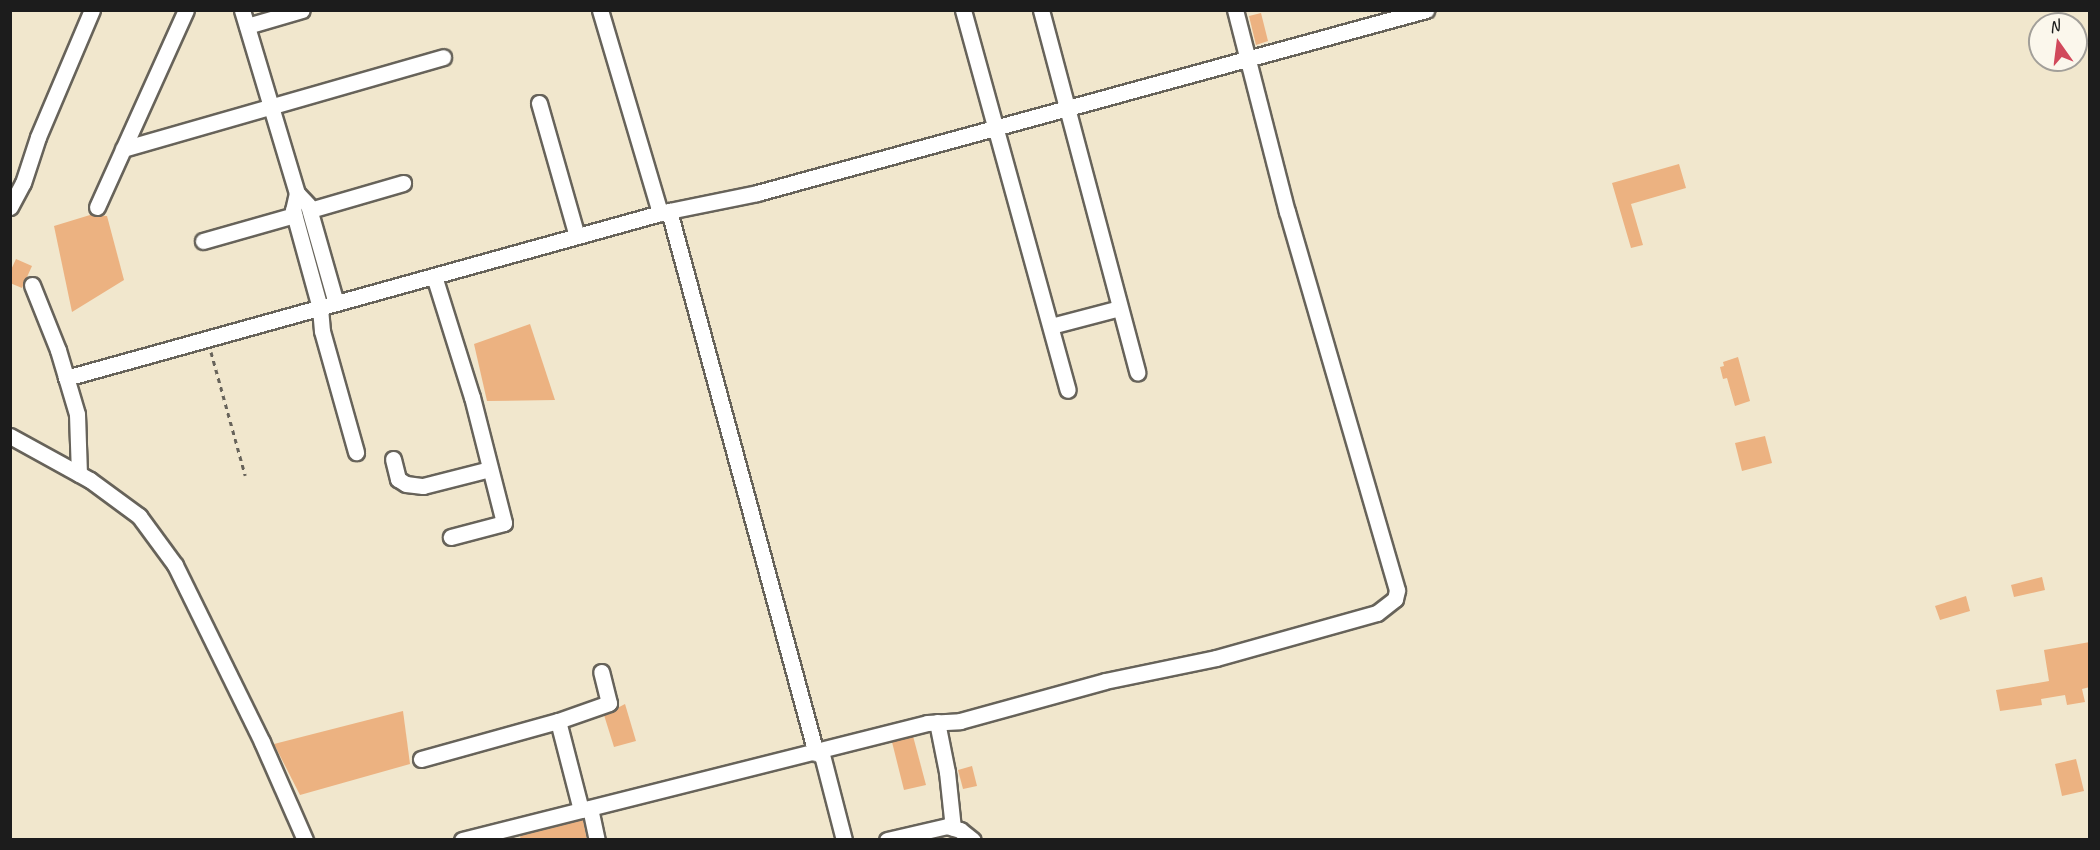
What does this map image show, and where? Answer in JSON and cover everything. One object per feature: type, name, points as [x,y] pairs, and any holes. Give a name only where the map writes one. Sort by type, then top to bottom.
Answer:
[{"type":"street","points":[[10,207],[23,183],[38,137],[92,10]]},
{"type":"street","points":[[97,207],[186,10]]},
{"type":"street","points":[[242,10],[297,193],[310,210],[336,303]]},
{"type":"street","points":[[247,26],[302,10]]},
{"type":"street","points":[[600,10],[664,212],[844,840]]},
{"type":"street","points":[[963,10],[994,129],[1002,146],[1068,390]]},
{"type":"street","points":[[1041,10],[1137,372]]},
{"type":"street","points":[[462,840],[937,722],[960,721],[1105,681],[1216,658],[1377,613],[1395,599],[1397,590],[1287,212],[1235,10]]},
{"type":"street","points":[[66,378],[664,212],[757,193],[1248,61],[1426,10]]},
{"type":"street","points":[[123,149],[443,57]]},
{"type":"street","points":[[539,104],[577,236]]},
{"type":"street","points":[[310,210],[403,183]]},
{"type":"street","points":[[297,193],[294,215],[320,308],[322,331],[356,452]]},
{"type":"street","points":[[203,241],[294,215]]},
{"type":"street","points":[[434,276],[472,397],[504,523],[451,537]]},
{"type":"street","points":[[32,285],[58,350],[77,414],[79,474]]},
{"type":"street","points":[[1051,326],[1120,308]]},
{"type":"street","points":[[10,436],[79,474],[139,516],[175,565],[262,742],[305,840]]},
{"type":"street","points":[[393,459],[398,479],[406,484],[423,486],[490,470]]},
{"type":"street","points":[[421,759],[558,721],[609,703],[601,672]]},
{"type":"street","points":[[558,721],[597,840]]},
{"type":"street","points":[[937,722],[947,772],[953,828]]},
{"type":"street","points":[[887,840],[932,828],[953,828],[972,840]]},
{"type":"path","points":[[207,339],[245,475]]},
{"type":"building","points":[[1261,13],[1268,41],[1256,45],[1249,16]]},
{"type":"building","points":[[1679,164],[1686,188],[1631,204],[1643,245],[1631,248],[1612,183]]},
{"type":"building","points":[[90,215],[107,216],[124,280],[72,312],[54,226]]},
{"type":"building","points":[[16,259],[32,266],[22,288],[10,283],[10,272]]},
{"type":"building","points":[[530,324],[555,400],[487,401],[474,344]]},
{"type":"building","points":[[1738,357],[1750,401],[1735,406],[1727,378],[1723,379],[1720,367],[1724,366],[1723,362]]},
{"type":"building","points":[[1765,436],[1772,463],[1742,471],[1735,443]]},
{"type":"building","points":[[2042,577],[2045,590],[2014,597],[2011,585]]},
{"type":"building","points":[[1966,596],[1970,611],[1940,620],[1935,606]]},
{"type":"building","points":[[2090,642],[2090,687],[2082,689],[2085,702],[2067,705],[2065,695],[2041,699],[2042,705],[2000,711],[1996,690],[2049,681],[2044,650]]},
{"type":"building","points":[[625,704],[636,741],[614,747],[604,715]]},
{"type":"building","points":[[403,711],[410,764],[300,795],[274,744]]},
{"type":"building","points":[[913,736],[926,785],[904,790],[892,742]]},
{"type":"building","points":[[2076,759],[2084,791],[2062,796],[2055,764]]},
{"type":"building","points":[[972,766],[977,786],[963,789],[958,770]]},
{"type":"building","points":[[583,820],[587,840],[521,840],[520,836]]}]
